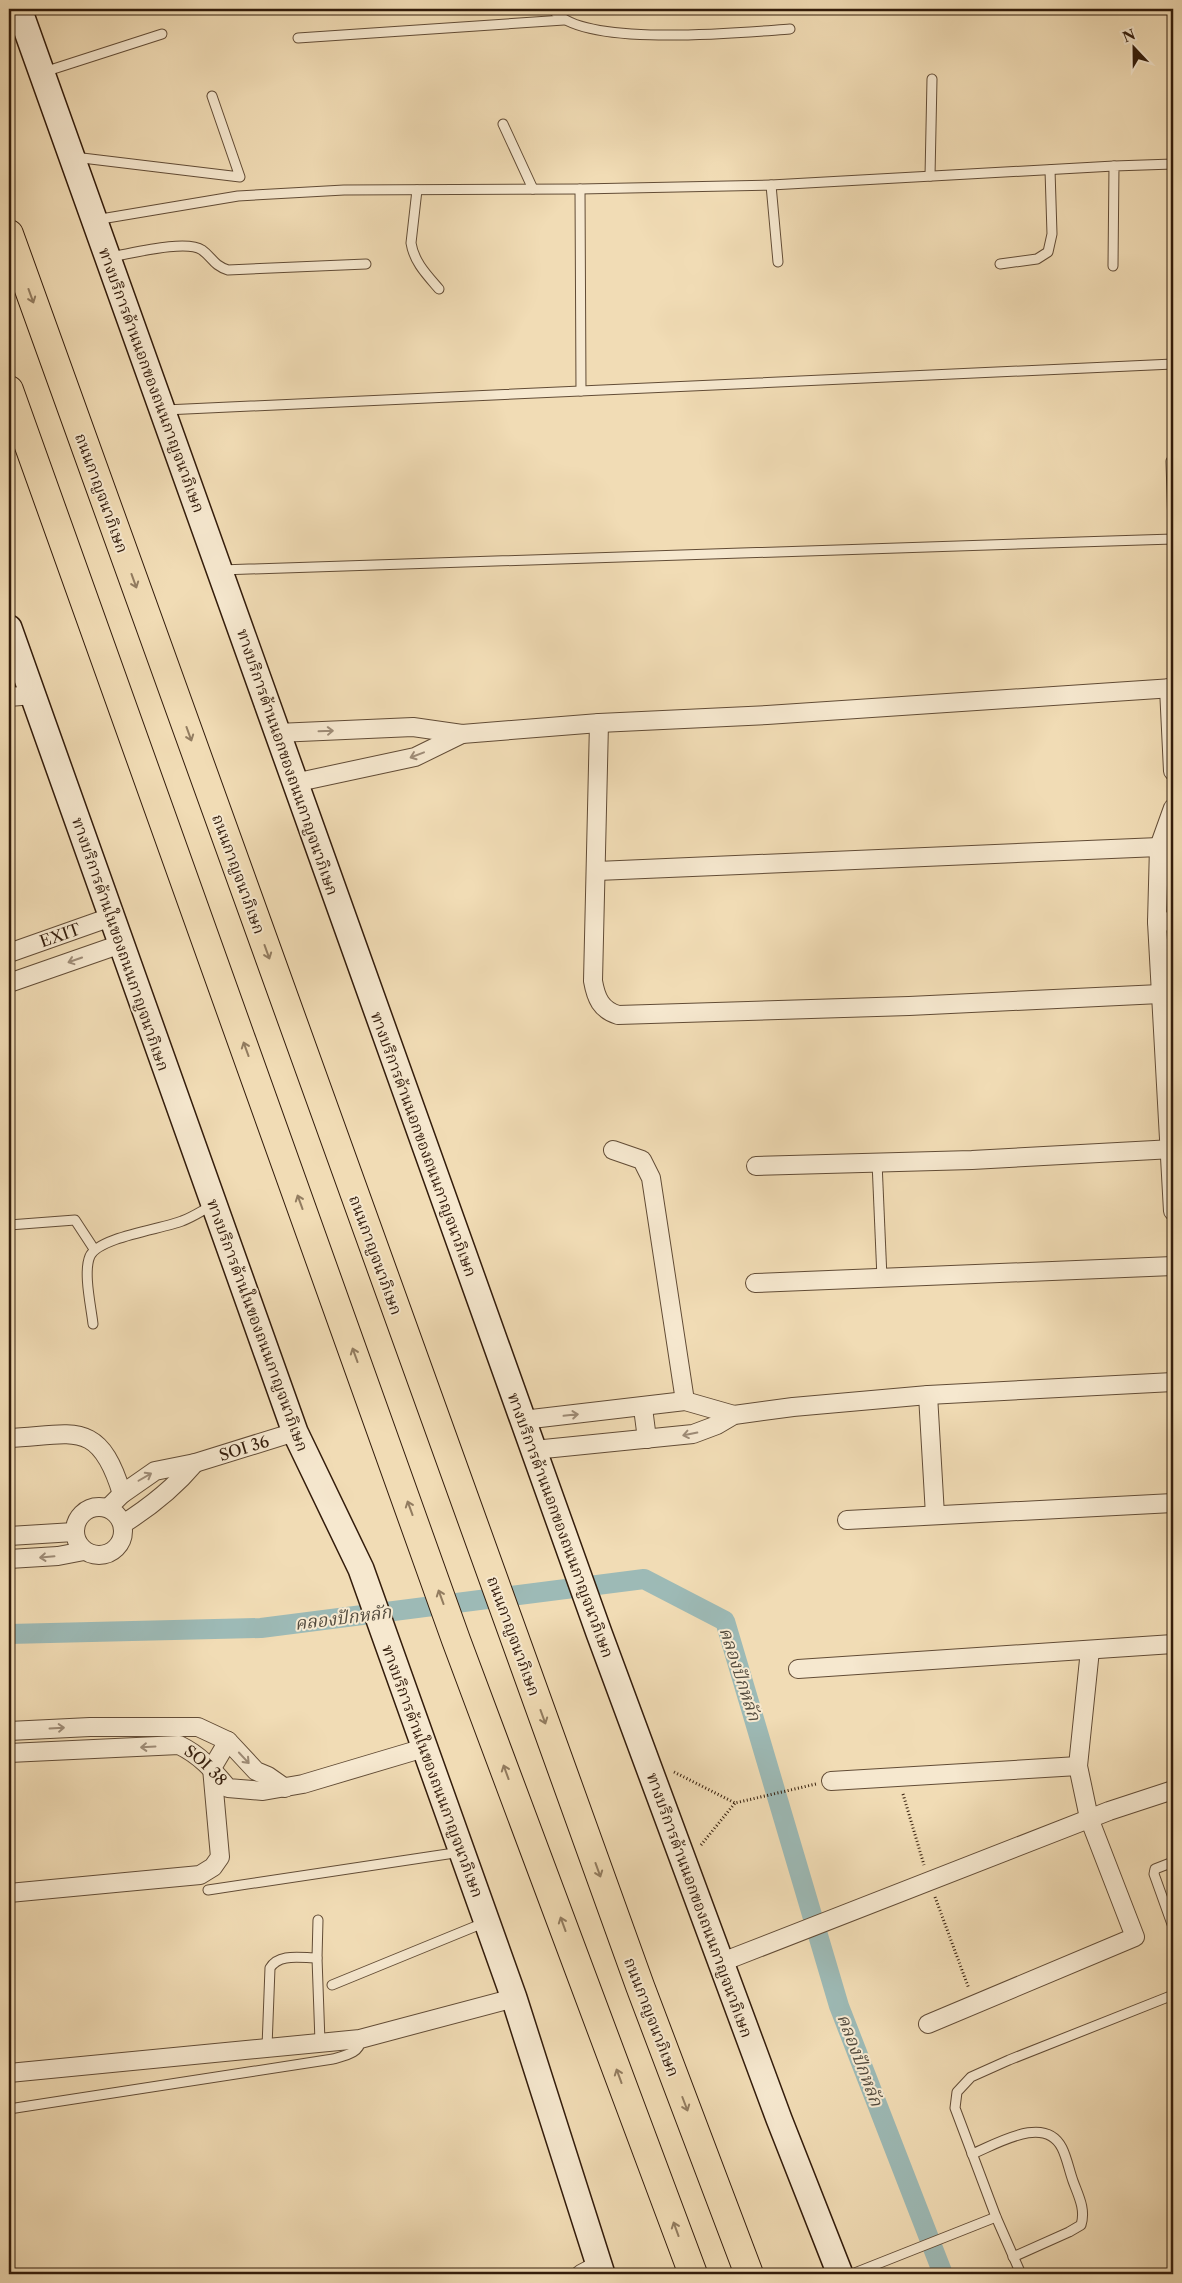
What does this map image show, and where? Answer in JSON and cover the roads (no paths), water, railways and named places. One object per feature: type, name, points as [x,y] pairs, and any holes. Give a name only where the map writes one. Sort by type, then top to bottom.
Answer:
[{"type":"highway","name":"ถนนกาญจนาภิเษก","points":[[9,234],[640,1986],[749,2274]]},
{"type":"highway","points":[[9,390],[456,1640],[693,2274]]},
{"type":"main road","name":"ทางบริการด้านนอกของถนนกาญจนาภิเษก","points":[[18,9],[599,1633],[779,2119],[840,2274]]},
{"type":"main road","name":"ทางบริการด้านในของถนนกาญจนาภิเษก","points":[[9,628],[21,696],[111,917],[295,1432],[361,1569],[397,1669],[514,1998],[594,2271]]},
{"type":"street","points":[[277,732],[413,727],[462,734],[599,723],[767,715],[1171,688],[1173,771]]},
{"type":"street","points":[[599,723],[593,981],[595,994],[601,1006],[618,1015],[909,1006],[1160,994]]},
{"type":"street","points":[[294,783],[415,756],[462,734]]},
{"type":"street","points":[[1173,808],[1159,847],[1165,921],[1160,994],[1168,1033],[1173,1212]]},
{"type":"street","points":[[597,871],[1159,847]]},
{"type":"street","name":"EXIT","points":[[9,953],[111,917]]},
{"type":"street","points":[[9,984],[121,944]]},
{"type":"street","points":[[756,1166],[1171,1149]]},
{"type":"street","points":[[613,1150],[642,1160],[650,1178],[685,1401]]},
{"type":"street","points":[[756,1283],[1173,1266]]},
{"type":"street","points":[[523,1420],[643,1408],[685,1401],[734,1414],[928,1395],[1173,1382]]},
{"type":"street","points":[[928,1395],[935,1515]]},
{"type":"street","points":[[643,1408],[647,1439]]},
{"type":"street","points":[[534,1450],[693,1434],[717,1425],[734,1414]]},
{"type":"street","name":"SOI 36","points":[[108,1508],[122,1494],[155,1471],[195,1463],[295,1432]]},
{"type":"street","points":[[9,1438],[67,1434],[84,1436],[95,1442],[107,1457],[115,1472],[122,1494]]},
{"type":"street","points":[[123,1524],[148,1508],[180,1481],[195,1463]]},
{"type":"street","points":[[848,1520],[1173,1503]]},
{"type":"street","points":[[9,1559],[58,1556],[84,1551],[101,1556],[117,1548],[124,1533],[123,1524],[118,1514],[108,1508],[99,1506],[81,1514],[74,1532],[79,1546],[84,1551]]},
{"type":"street","points":[[9,1536],[74,1532]]},
{"type":"street","points":[[798,1669],[1173,1644]]},
{"type":"street","points":[[928,2024],[1135,1937],[1089,1818],[1078,1766],[1090,1650]]},
{"type":"street","points":[[9,1731],[90,1727],[198,1728],[228,1741],[256,1771],[268,1776],[285,1788]]},
{"type":"street","points":[[179,1745],[182,1728]]},
{"type":"street","points":[[9,1893],[200,1875],[213,1868],[220,1857],[220,1842],[212,1768],[228,1741]]},
{"type":"street","name":"SOI 38","points":[[9,1754],[179,1745],[193,1752],[212,1768],[228,1788],[263,1790],[285,1788],[362,1768],[424,1748]]},
{"type":"street","points":[[831,1781],[1078,1766]]},
{"type":"street","points":[[722,1962],[1089,1818],[1173,1790]]},
{"type":"street","points":[[9,2073],[360,2039],[514,1998]]},
{"type":"lane","points":[[553,9],[564,20],[581,27],[626,33],[678,36],[790,29]]},
{"type":"lane","points":[[298,38],[564,20]]},
{"type":"lane","points":[[42,72],[162,34]]},
{"type":"lane","points":[[930,176],[932,79]]},
{"type":"lane","points":[[72,156],[240,177],[212,96]]},
{"type":"lane","points":[[503,124],[533,188]]},
{"type":"lane","points":[[94,220],[238,196],[344,190],[580,189],[771,185],[1173,164]]},
{"type":"lane","points":[[1113,266],[1114,166]]},
{"type":"lane","points":[[1000,264],[1037,259],[1048,252],[1052,234],[1050,170]]},
{"type":"lane","points":[[771,185],[778,262]]},
{"type":"lane","points":[[580,189],[581,391]]},
{"type":"lane","points":[[417,190],[411,243],[412,251],[416,260],[439,289]]},
{"type":"lane","points":[[108,257],[186,245],[201,249],[217,266],[228,270],[366,264]]},
{"type":"lane","points":[[163,410],[1173,364]]},
{"type":"lane","points":[[1171,461],[1173,527]]},
{"type":"lane","points":[[220,570],[1173,539]]},
{"type":"lane","points":[[877,1162],[882,1278]]},
{"type":"lane","points":[[94,1324],[87,1270],[89,1257],[94,1249],[110,1241],[184,1220],[213,1204]]},
{"type":"lane","points":[[9,1225],[75,1220],[94,1249]]},
{"type":"lane","points":[[208,1890],[462,1852]]},
{"type":"lane","points":[[1173,1862],[1156,1869],[1154,1874],[1173,1927]]},
{"type":"lane","points":[[318,1920],[316,1958],[320,2042]]},
{"type":"lane","points":[[332,1984],[487,1922]]},
{"type":"lane","points":[[267,2047],[270,1968],[274,1962],[285,1958],[316,1958]]},
{"type":"lane","points":[[1021,2274],[996,2217],[955,2108],[957,2092],[970,2077],[1173,1995]]},
{"type":"lane","points":[[9,2109],[333,2059],[358,2048],[360,2039]]},
{"type":"lane","points":[[972,2154],[1029,2131],[1042,2132],[1052,2136],[1061,2146],[1083,2209],[1081,2225],[1013,2257]]},
{"type":"lane","points":[[852,2274],[884,2263],[996,2217]]},
{"type":"lane","points":[[1167,2274],[1173,2272]]},
{"type":"waterway","name":"คลองปักหลัก","points":[[9,1634],[261,1628],[644,1579],[725,1621],[839,2006],[943,2274]]}]
